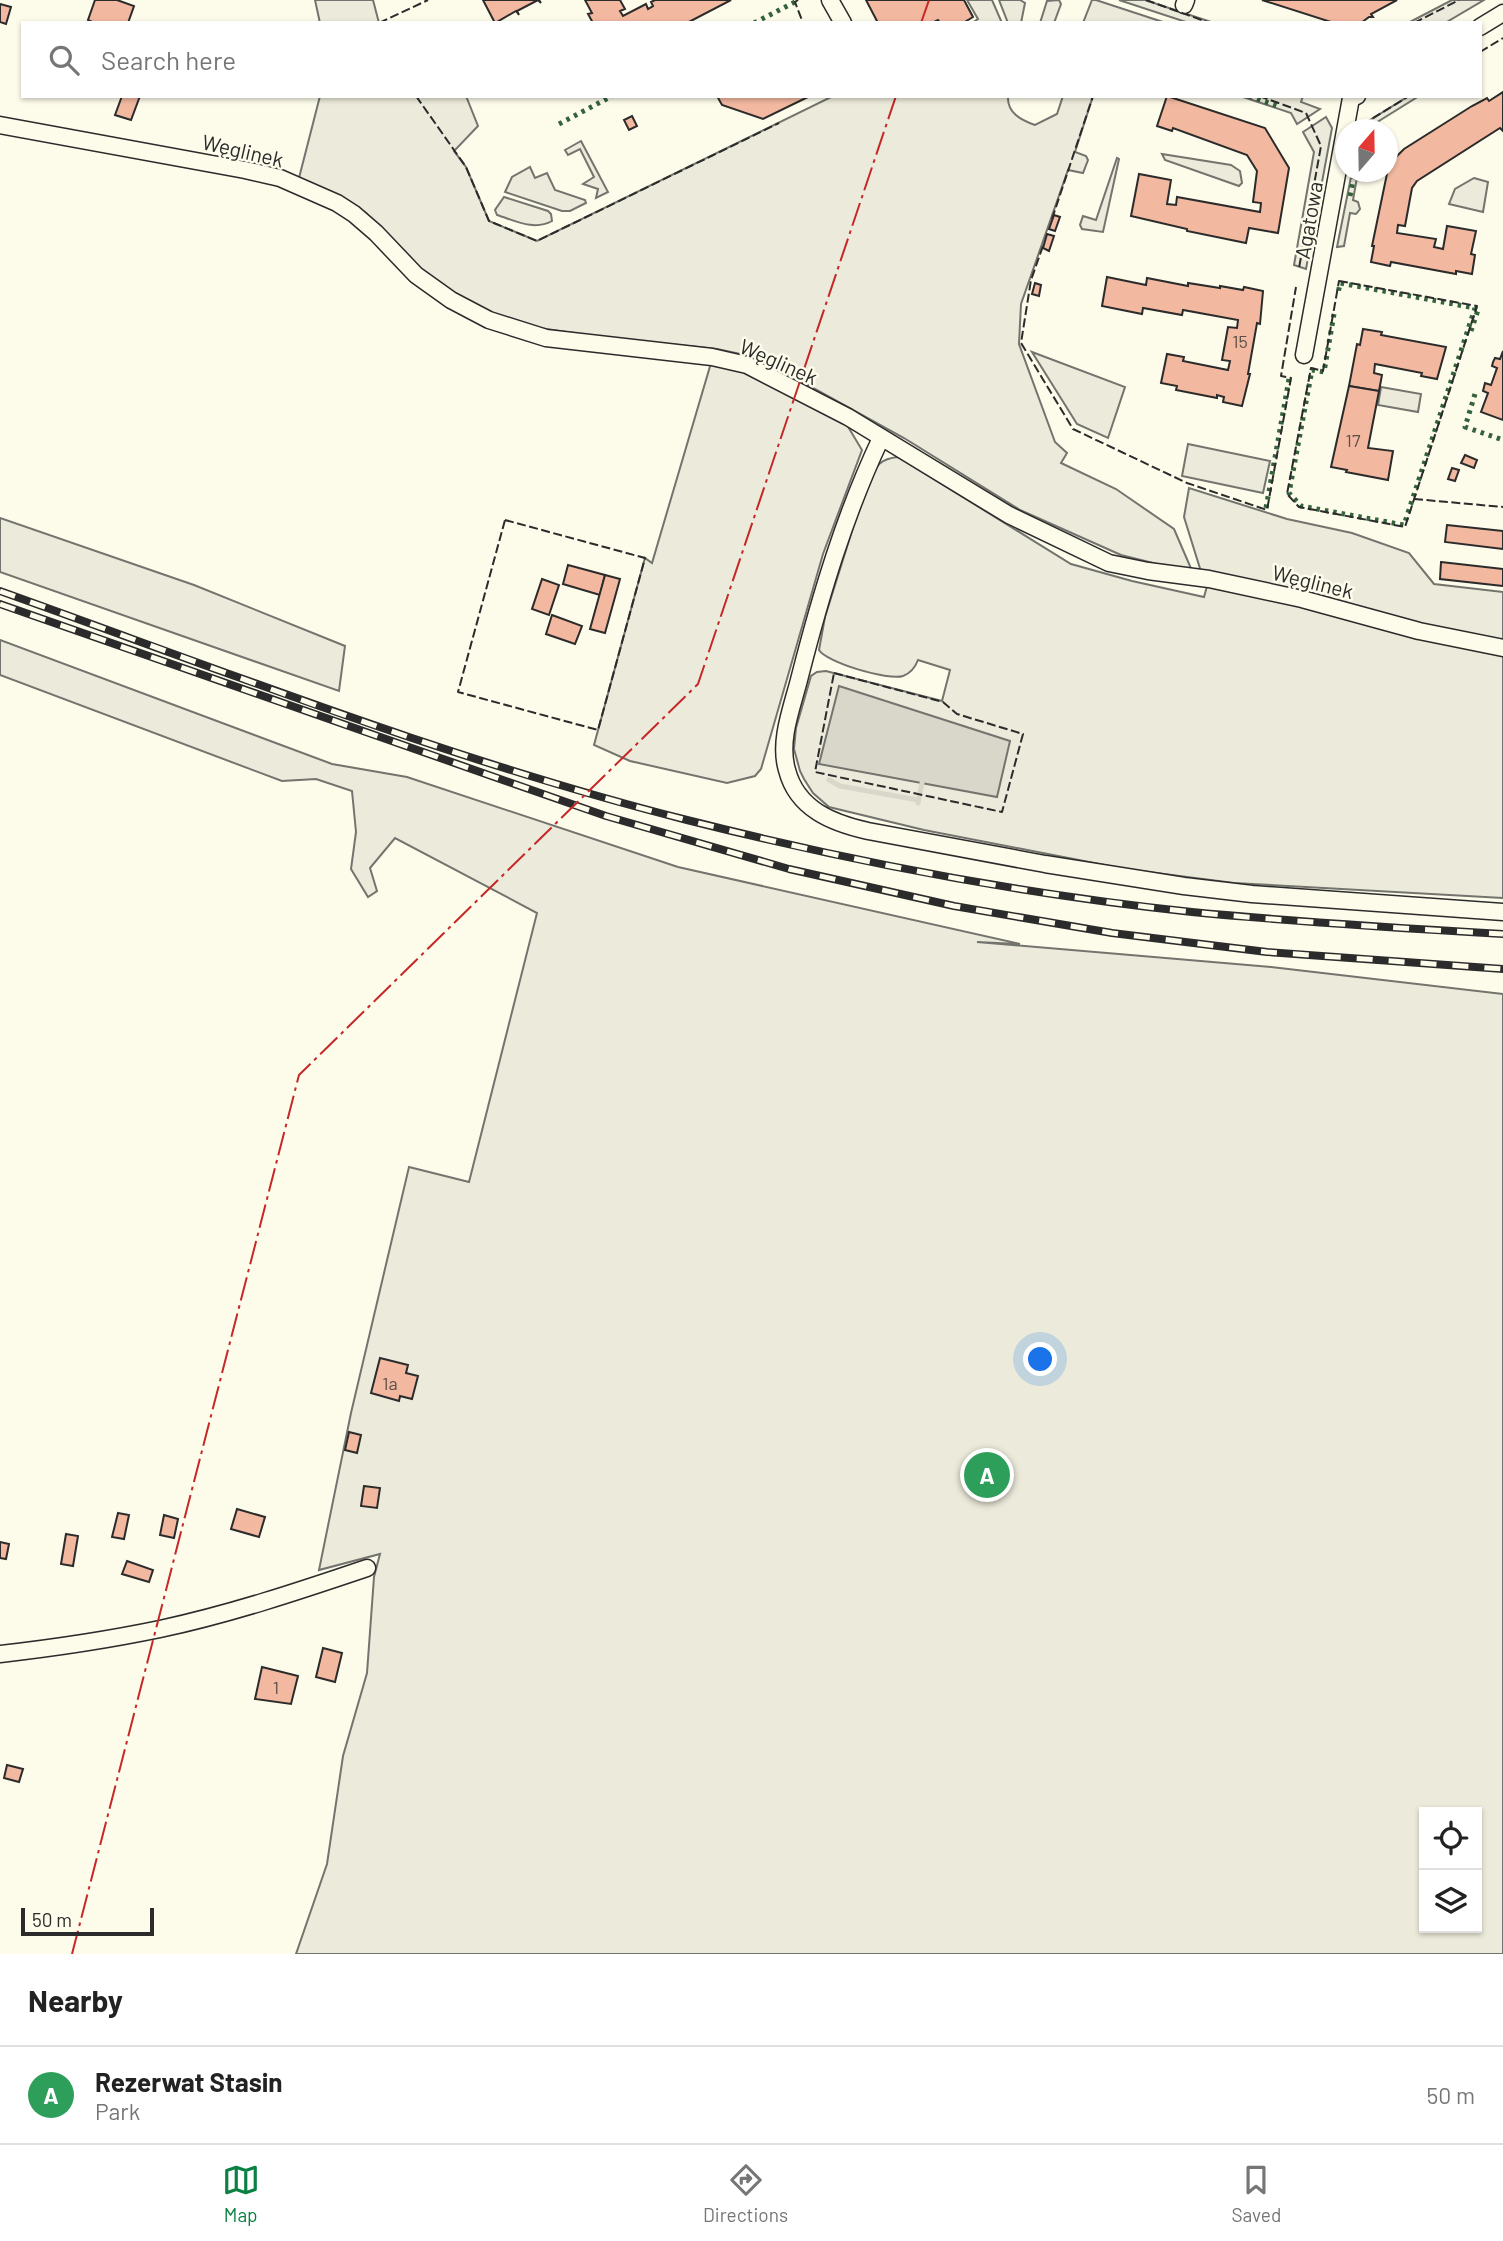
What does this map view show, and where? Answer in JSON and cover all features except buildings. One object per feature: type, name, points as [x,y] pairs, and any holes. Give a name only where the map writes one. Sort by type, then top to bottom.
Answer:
[{"type":"street","points":[[830,0],[842,21]]},
{"type":"street","points":[[1482,26],[1503,13]]},
{"type":"street","name":"Agatowa","points":[[1304,355],[1351,98]]},
{"type":"street","name":"Węglinek","points":[[0,125],[280,178],[337,203],[354,214],[416,275],[451,300],[489,320],[546,338],[734,360],[766,373],[848,417],[1009,515],[1109,563],[1209,579],[1289,596],[1419,631],[1503,648]]},
{"type":"street","points":[[881,438],[843,528],[811,632],[784,742],[790,779],[803,801],[816,811],[832,820],[868,831],[1095,873],[1252,894],[1503,912]]},
{"type":"street","points":[[0,1654],[160,1629],[285,1596],[367,1568]]},
{"type":"shaded area","points":[[315,0],[373,0],[378,21],[320,21]]},
{"type":"shaded area","points":[[967,0],[992,0],[1001,21],[975,21],[978,19]]},
{"type":"shaded area","points":[[999,0],[1020,0],[1025,3],[1021,21],[1007,21]]},
{"type":"shaded area","points":[[1059,0],[1061,4],[1055,21],[1041,21],[1047,1]]},
{"type":"shaded area","points":[[1092,0],[1096,0],[1160,21],[1084,21]]},
{"type":"shaded area","points":[[1119,0],[1145,0],[1208,21],[1183,21]]},
{"type":"shaded area","points":[[1452,0],[1484,0],[1448,21],[1412,21]]},
{"type":"shaded area","points":[[319,98],[467,98],[478,126],[454,151],[466,167],[489,221],[537,241],[829,98],[1008,98],[1012,111],[1035,125],[1057,114],[1062,98],[1092,98],[1075,152],[1086,156],[1088,160],[1083,173],[1068,170],[1021,304],[1019,344],[1055,442],[1067,453],[1061,463],[1116,489],[1174,529],[1193,573],[1121,555],[1020,510],[904,438],[777,368],[745,355],[717,349],[533,327],[489,312],[457,297],[426,275],[366,213],[349,201],[299,178]]},
{"type":"shaded area","points":[[1246,98],[1302,98],[1301,102],[1320,109],[1297,124],[1291,113]]},
{"type":"shaded area","points":[[1406,98],[1416,98],[1382,119],[1372,119]]},
{"type":"shaded area","points":[[1326,117],[1332,128],[1306,269],[1294,265],[1314,152],[1303,132]]},
{"type":"shaded area","points":[[581,141],[608,192],[596,198],[598,189],[583,184],[594,177],[580,149],[568,155],[565,150]]},
{"type":"shaded area","points":[[1162,154],[1231,165],[1240,171],[1242,183],[1239,186],[1165,160]]},
{"type":"shaded area","points":[[1117,158],[1119,159],[1103,232],[1082,229],[1080,225],[1083,216],[1096,220]]},
{"type":"shaded area","points":[[530,167],[535,178],[547,173],[555,190],[585,200],[586,203],[570,211],[562,211],[505,192],[512,177]]},
{"type":"shaded area","points":[[1474,178],[1488,182],[1483,212],[1449,204],[1455,189]]},
{"type":"shaded area","points":[[1350,182],[1356,182],[1353,200],[1358,202],[1360,209],[1356,214],[1350,213],[1344,246],[1337,247]]},
{"type":"shaded area","points":[[504,197],[548,211],[552,221],[532,225],[497,215],[495,210]]},
{"type":"shaded area","points":[[1032,352],[1125,387],[1108,438],[1077,424]]},
{"type":"shaded area","points":[[711,363],[745,370],[847,425],[862,450],[823,554],[761,769],[755,776],[727,783],[630,761],[594,745],[645,558],[652,563]]},
{"type":"shaded area","points":[[1381,387],[1421,394],[1418,412],[1378,405]]},
{"type":"shaded area","points":[[1188,444],[1270,461],[1263,493],[1182,476]]},
{"type":"shaded area","points":[[898,457],[1071,564],[1132,581],[1204,597],[1209,579],[1203,578],[1184,517],[1189,488],[1287,519],[1352,533],[1409,553],[1434,584],[1503,592],[1503,898],[1234,883],[1125,869],[924,830],[829,807],[813,793],[804,779],[794,749],[796,728],[811,676],[826,671],[942,701],[950,670],[918,660],[906,675],[885,676],[845,665],[819,650],[825,617],[867,483],[875,468],[882,462]]},
{"type":"shaded area","points":[[0,518],[194,585],[345,646],[339,691],[0,572]]},
{"type":"shaded area","points":[[0,640],[332,764],[407,777],[678,867],[1020,944],[977,942],[1271,967],[1503,994],[1503,1954],[296,1954],[327,1864],[343,1756],[367,1673],[374,1577],[380,1554],[319,1570],[351,1413],[409,1167],[469,1182],[537,913],[395,838],[370,868],[377,891],[368,897],[351,869],[356,832],[352,791],[316,779],[282,781],[0,675]]},
{"type":"shaded area","points":[[839,686],[1010,741],[997,797],[819,764]]},
{"type":"waterway","points":[[829,780],[840,786],[918,800]]},
{"type":"waterway","points":[[918,803],[922,783]]},
{"type":"railway","points":[[0,591],[341,714],[513,771],[687,820],[812,850],[1001,886],[1128,905],[1270,919],[1503,934]]},
{"type":"railway","points":[[0,604],[606,816],[789,869],[954,906],[1112,933],[1267,952],[1503,969]]},
{"type":"hedge","points":[[758,21],[795,2]]},
{"type":"hedge","points":[[559,124],[608,98]]},
{"type":"hedge","points":[[1255,98],[1280,107]]},
{"type":"hedge","points":[[1350,196],[1353,182]]},
{"type":"hedge","points":[[1334,314],[1324,372],[1312,370],[1289,493],[1301,506],[1404,525],[1475,308],[1340,283],[1338,294]]},
{"type":"hedge","points":[[1471,331],[1479,307]]},
{"type":"hedge","points":[[1266,508],[1289,379]]},
{"type":"hedge","points":[[1475,394],[1465,427],[1503,440]]},
{"type":"fence","points":[[383,21],[428,0]]},
{"type":"fence","points":[[798,0],[795,2],[802,21]]},
{"type":"fence","points":[[1146,0],[1204,21]]},
{"type":"fence","points":[[1418,21],[1459,0]]},
{"type":"fence","points":[[1482,51],[1503,38]]},
{"type":"fence","points":[[417,98],[466,167],[489,221],[537,241],[779,123]]},
{"type":"fence","points":[[1052,219],[1092,98]]},
{"type":"fence","points":[[1265,98],[1306,113],[1321,146],[1299,268]]},
{"type":"fence","points":[[1372,119],[1406,98]]},
{"type":"fence","points":[[1043,246],[1031,280],[1021,343],[1073,429],[1187,483],[1267,510],[1291,378],[1281,376],[1296,287]]},
{"type":"fence","points":[[1339,281],[1477,306],[1405,527],[1299,507],[1287,494],[1311,368],[1323,371],[1339,281]]},
{"type":"fence","points":[[1414,499],[1503,507]]},
{"type":"fence","points":[[505,520],[645,558],[598,730],[458,692],[505,520]]},
{"type":"fence","points":[[834,673],[943,702],[957,714],[1023,734],[1002,812],[815,772],[834,673]]},
{"type":"power","points":[[922,21],[929,0]]},
{"type":"power","points":[[72,1954],[299,1075],[698,684],[895,98]]},
{"type":"place","name":"Rezerwat Stasin","points":[[987,1475]]}]
